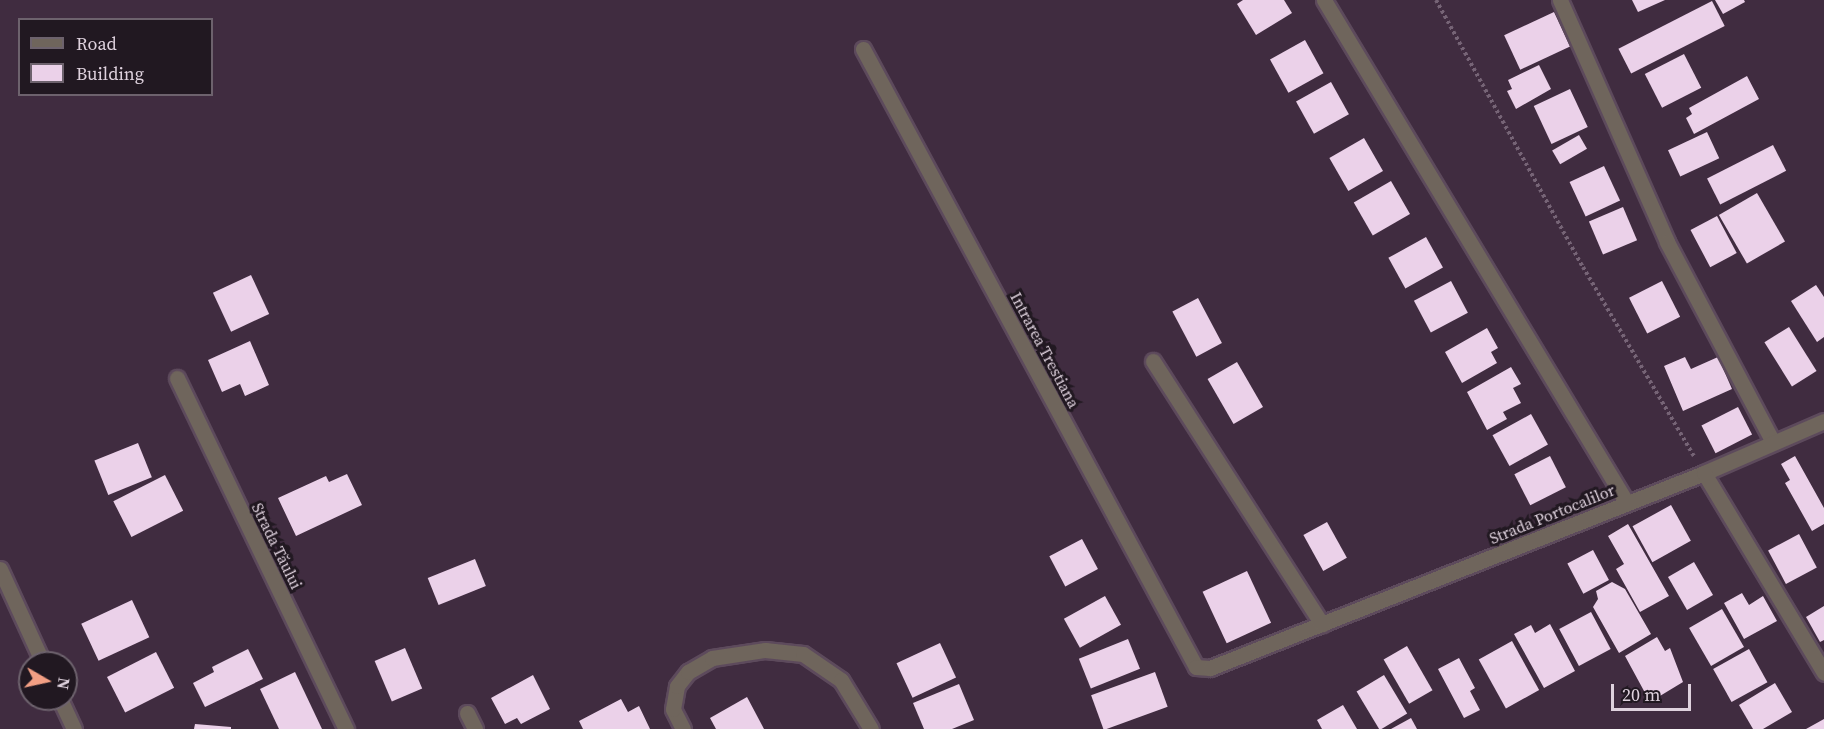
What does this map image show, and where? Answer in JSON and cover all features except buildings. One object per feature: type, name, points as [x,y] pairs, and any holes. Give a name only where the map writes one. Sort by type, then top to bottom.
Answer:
[{"type":"street","points":[[1324,0],[1627,503]]},
{"type":"street","points":[[1560,0],[1667,242],[1773,442]]},
{"type":"street","name":"Intrarea Trestiana","points":[[863,49],[1196,667]]},
{"type":"street","points":[[1153,361],[1322,624]]},
{"type":"street","name":"Strada Tăului","points":[[177,378],[346,729]]},
{"type":"street","name":"Strada Portocalilor","points":[[1196,667],[1210,668],[1627,503],[1824,421]]},
{"type":"street","points":[[1704,472],[1824,672]]},
{"type":"street","points":[[0,569],[37,651]]},
{"type":"street","points":[[683,729],[673,709],[677,686],[688,672],[712,658],[741,651],[803,654],[841,680],[871,729]]},
{"type":"street","points":[[66,711],[74,729]]},
{"type":"street","points":[[467,712],[475,729]]},
{"type":"path","points":[[1436,0],[1583,267],[1704,472]]}]
